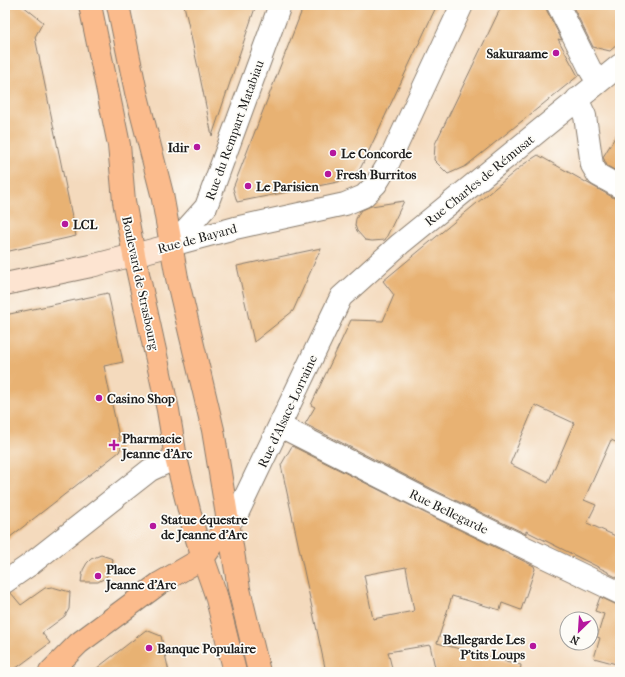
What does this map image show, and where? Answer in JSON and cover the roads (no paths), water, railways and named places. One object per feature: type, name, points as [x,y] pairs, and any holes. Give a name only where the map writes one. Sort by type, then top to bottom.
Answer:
[{"type":"main road","name":"Boulevard de Strasbourg","points":[[90,5],[119,146],[124,201],[134,255],[168,410],[176,458],[202,558],[216,596],[235,672]]},
{"type":"main road","points":[[118,5],[136,92],[162,194],[177,278],[213,430],[239,589],[259,672]]},
{"type":"main road","points":[[50,672],[79,643],[160,583],[202,558],[229,523]]},
{"type":"street","name":"Rue du Rempart Matabiau","points":[[172,245],[206,207],[280,5]]},
{"type":"street","name":"Rue de Bayard","points":[[5,284],[91,266],[237,228],[345,204],[364,196],[376,184],[387,166],[462,5]]},
{"type":"street","points":[[558,5],[598,82]]},
{"type":"street","name":"Rue Charles de Rémusat","points":[[341,297],[400,244],[620,65]]},
{"type":"street","points":[[577,99],[586,116],[592,165],[598,175],[620,187]]},
{"type":"street","name":"Rue d'Alsace-Lorraine","points":[[229,523],[238,512],[341,297]]},
{"type":"street","name":"Rue Bellegarde","points":[[280,426],[430,502],[620,593]]},
{"type":"street","points":[[5,582],[28,566],[150,470],[176,458]]},
{"type":"place","name":"Sakuraame","points":[[556,53]]},
{"type":"place","name":"Idir","points":[[197,147]]},
{"type":"place","name":"Le Concorde","points":[[333,153]]},
{"type":"place","name":"Fresh Burritos","points":[[328,174]]},
{"type":"place","name":"Le Parisien","points":[[248,186]]},
{"type":"place","name":"LCL","points":[[65,224]]},
{"type":"place","name":"Casino Shop","points":[[99,398]]},
{"type":"place","name":"Pharmacie Jeanne d'Arc","points":[[114,445]]},
{"type":"place","name":"Statue équestre de Jeanne d'Arc","points":[[153,526]]},
{"type":"place","name":"Place Jeanne d'Arc","points":[[98,576]]},
{"type":"place","name":"Bellegarde Les P'tits Loups","points":[[533,646]]},
{"type":"place","name":"Banque Populaire","points":[[149,648]]}]
